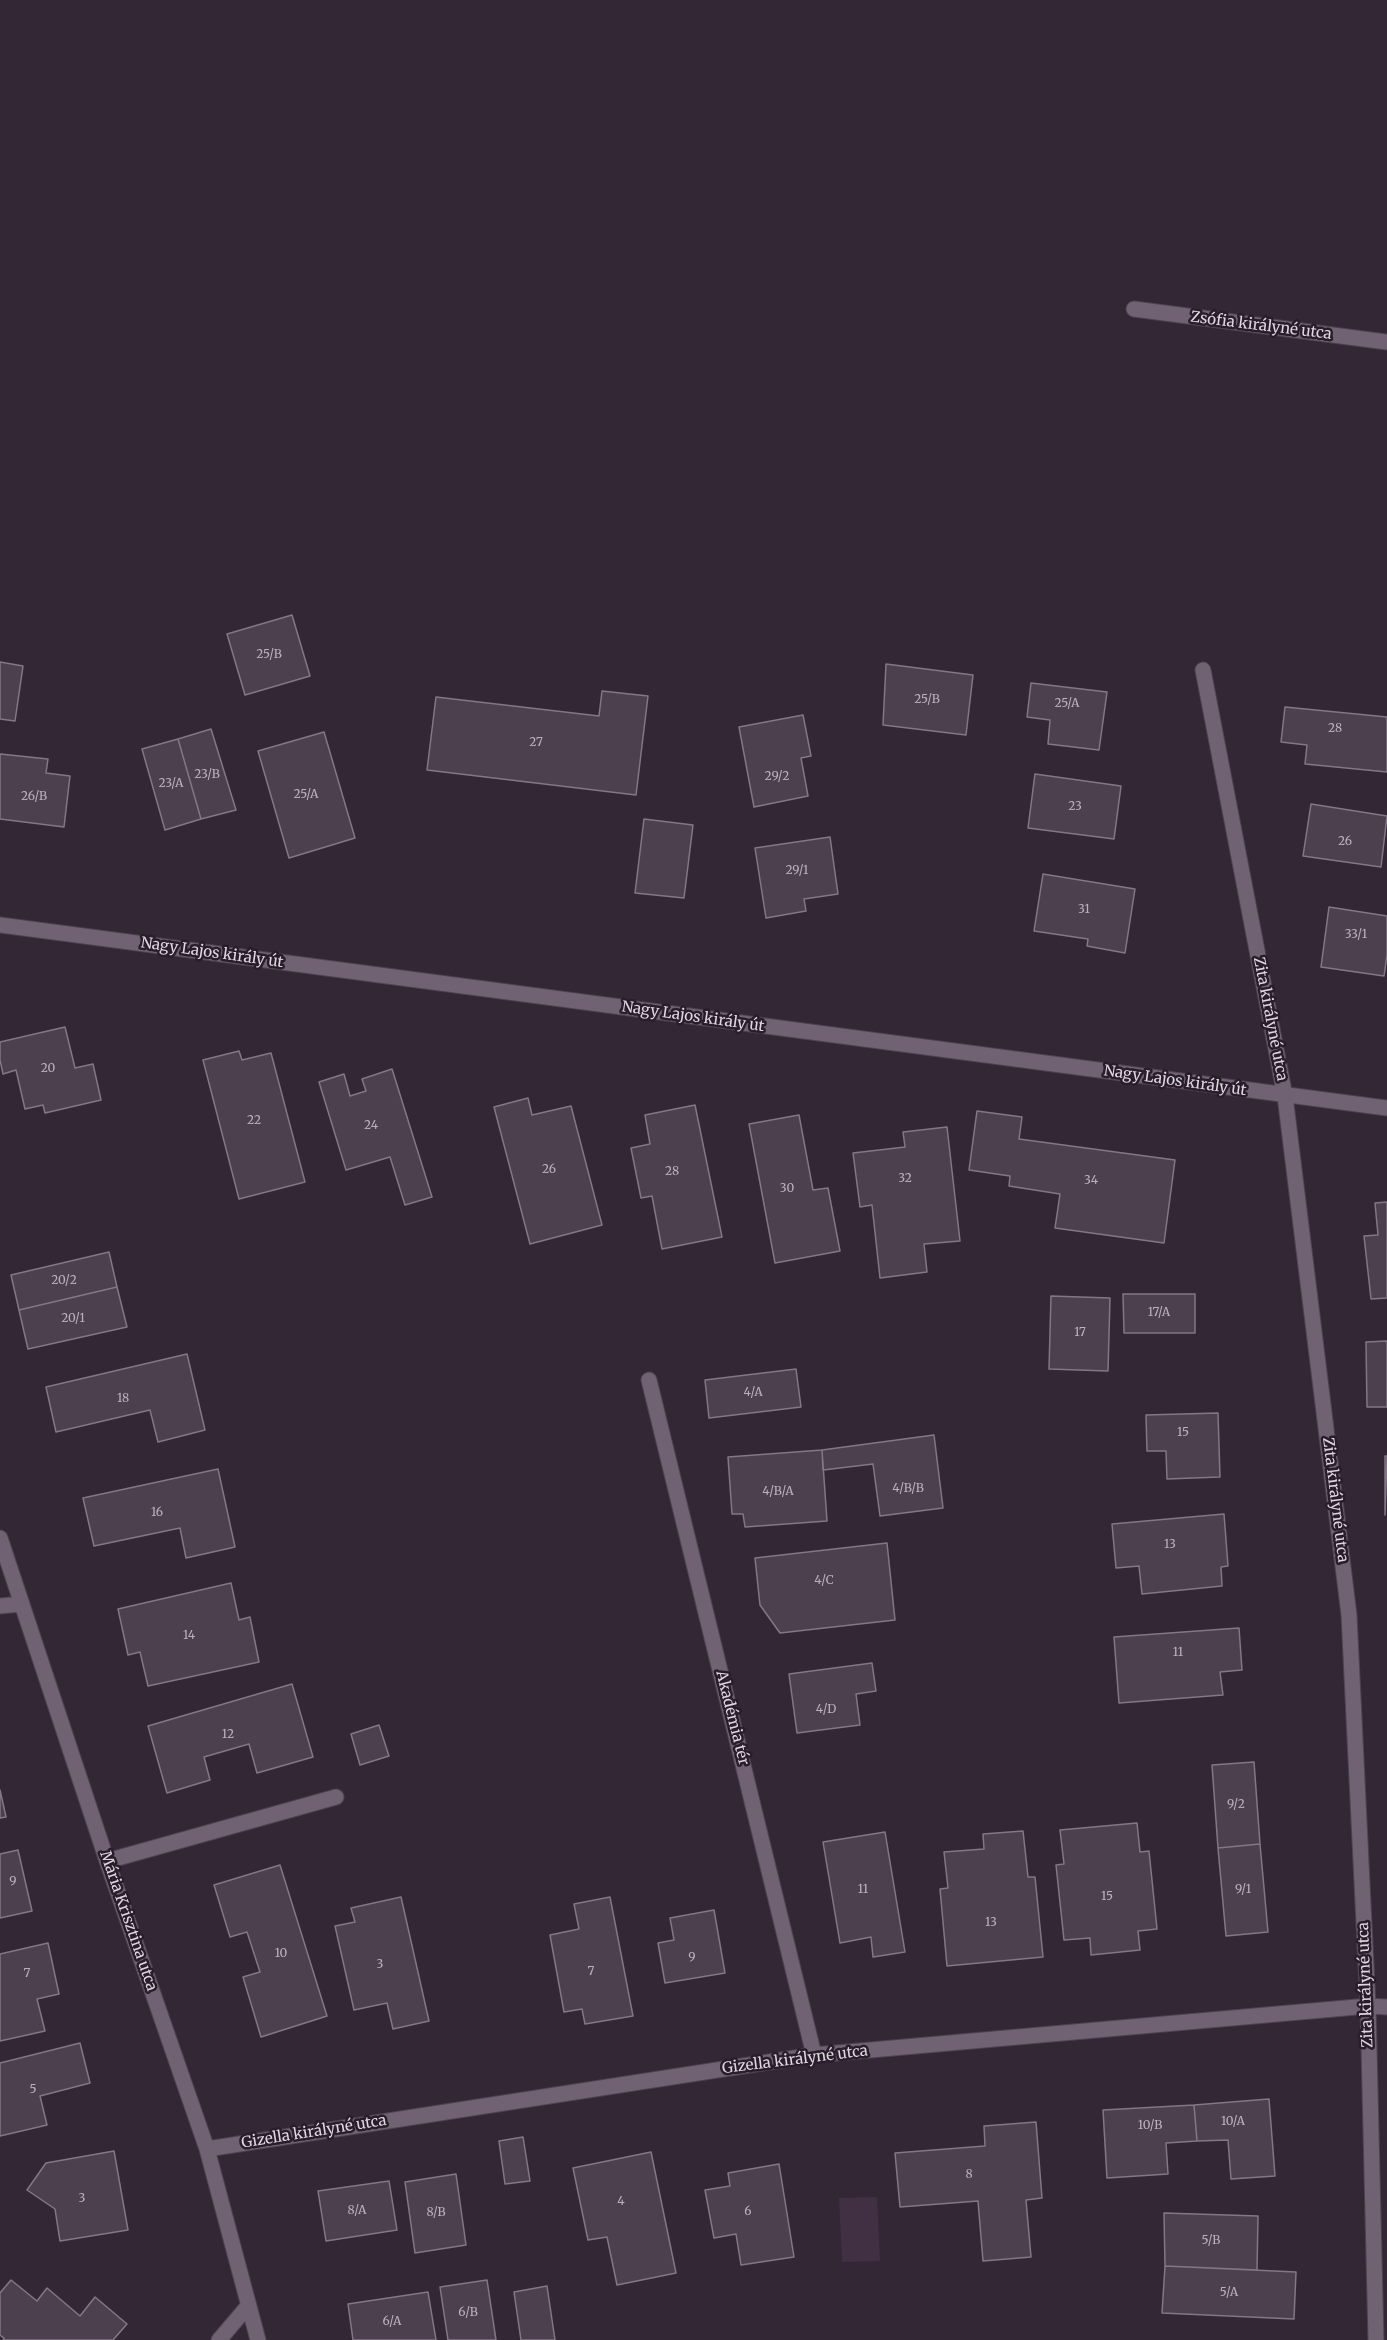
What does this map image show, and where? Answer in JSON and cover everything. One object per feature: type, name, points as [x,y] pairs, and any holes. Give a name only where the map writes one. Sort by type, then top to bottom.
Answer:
[{"type":"street","name":"Zsófia királyné utca","points":[[1134,309],[1387,342]]},
{"type":"street","name":"Zita királyné utca","points":[[1203,670],[1285,1096],[1349,1616],[1368,2006],[1376,2340]]},
{"type":"street","name":"Nagy Lajos király út","points":[[0,925],[1387,1108]]},
{"type":"street","name":"Akadémia tér","points":[[649,1380],[814,2055]]},
{"type":"street","name":"Mária Krisztina utca","points":[[0,1538],[107,1861],[207,2149],[258,2340]]},
{"type":"street","points":[[0,1606],[21,1604]]},
{"type":"street","points":[[107,1861],[336,1797]]},
{"type":"street","name":"Gizella királyné utca","points":[[207,2149],[814,2055],[1368,2006],[1387,2007]]},
{"type":"street","points":[[219,2340],[248,2306]]},
{"type":"shaded area","points":[[877,2197],[880,2261],[842,2262],[839,2198]]},
{"type":"building","points":[[292,615],[310,676],[245,695],[227,634]]},
{"type":"building","points":[[0,662],[23,666],[15,721],[0,719]]},
{"type":"building","points":[[886,664],[973,675],[966,735],[883,725]]},
{"type":"building","points":[[1031,683],[1107,692],[1099,750],[1048,744],[1050,720],[1027,717]]},
{"type":"building","points":[[602,691],[648,696],[636,795],[427,770],[436,697],[599,716]]},
{"type":"building","points":[[1285,707],[1387,717],[1387,772],[1305,764],[1307,745],[1281,742]]},
{"type":"building","points":[[803,715],[811,756],[801,758],[808,796],[754,807],[739,727]]},
{"type":"building","points":[[211,729],[236,810],[201,819],[178,739]]},
{"type":"building","points":[[324,732],[355,838],[289,858],[258,751]]},
{"type":"building","points":[[178,739],[201,819],[165,830],[142,749]]},
{"type":"building","points":[[0,754],[48,759],[46,773],[70,776],[64,827],[0,819]]},
{"type":"building","points":[[1035,774],[1121,786],[1114,839],[1028,828]]},
{"type":"building","points":[[1311,804],[1387,816],[1381,867],[1303,856]]},
{"type":"building","points":[[644,819],[693,825],[684,898],[635,893]]},
{"type":"building","points":[[830,837],[838,894],[804,899],[806,911],[766,918],[755,848]]},
{"type":"building","points":[[1043,874],[1135,889],[1125,953],[1087,946],[1088,939],[1034,931]]},
{"type":"building","points":[[1329,907],[1387,916],[1387,955],[1384,976],[1321,967]]},
{"type":"building","points":[[65,1027],[75,1068],[93,1064],[101,1100],[45,1113],[43,1105],[25,1109],[16,1070],[3,1074],[0,1042]]},
{"type":"building","points":[[239,1051],[242,1060],[271,1053],[305,1182],[239,1199],[203,1060]]},
{"type":"building","points":[[392,1069],[432,1197],[405,1205],[390,1157],[346,1170],[319,1082],[344,1074],[350,1096],[366,1091],[362,1079]]},
{"type":"building","points":[[528,1098],[532,1115],[571,1106],[602,1225],[530,1244],[494,1107]]},
{"type":"building","points":[[695,1105],[722,1237],[662,1249],[652,1196],[641,1198],[631,1148],[650,1144],[645,1115]]},
{"type":"building","points":[[977,1111],[1022,1117],[1019,1139],[1175,1160],[1164,1243],[1055,1228],[1060,1194],[1009,1186],[1010,1176],[969,1170]]},
{"type":"building","points":[[799,1115],[813,1190],[828,1188],[840,1251],[775,1263],[749,1124]]},
{"type":"building","points":[[947,1127],[960,1241],[924,1244],[927,1272],[880,1278],[872,1205],[860,1207],[853,1153],[905,1147],[903,1132]]},
{"type":"building","points":[[1387,1202],[1387,1298],[1371,1299],[1364,1236],[1378,1235],[1375,1203]]},
{"type":"building","points":[[109,1252],[117,1287],[19,1310],[11,1275]]},
{"type":"building","points":[[117,1287],[127,1327],[28,1349],[19,1310]]},
{"type":"building","points":[[1123,1294],[1195,1294],[1195,1333],[1124,1333]]},
{"type":"building","points":[[1051,1296],[1110,1298],[1108,1371],[1049,1369]]},
{"type":"building","points":[[1387,1341],[1387,1407],[1367,1407],[1366,1342]]},
{"type":"building","points":[[187,1354],[205,1430],[158,1442],[150,1410],[56,1432],[46,1387]]},
{"type":"building","points":[[796,1369],[801,1407],[709,1418],[705,1380]]},
{"type":"building","points":[[1218,1413],[1220,1477],[1167,1479],[1166,1451],[1147,1451],[1146,1415]]},
{"type":"building","points":[[934,1435],[943,1508],[880,1516],[873,1464],[823,1470],[822,1450]]},
{"type":"building","points":[[822,1450],[827,1521],[745,1527],[743,1514],[732,1514],[728,1457]]},
{"type":"building","points":[[1385,1456],[1387,1456],[1385,1515]]},
{"type":"building","points":[[218,1469],[235,1547],[186,1558],[180,1528],[94,1546],[83,1498]]},
{"type":"building","points":[[1224,1514],[1228,1566],[1221,1567],[1222,1586],[1142,1594],[1139,1566],[1116,1568],[1112,1524]]},
{"type":"building","points":[[887,1543],[895,1620],[780,1633],[760,1605],[755,1558]]},
{"type":"building","points":[[231,1583],[239,1620],[250,1617],[259,1662],[148,1686],[140,1652],[128,1655],[118,1609]]},
{"type":"building","points":[[1239,1628],[1242,1670],[1220,1672],[1223,1695],[1119,1703],[1114,1637]]},
{"type":"building","points":[[872,1663],[876,1691],[856,1694],[860,1725],[797,1733],[789,1674]]},
{"type":"building","points":[[292,1684],[313,1757],[257,1773],[249,1744],[204,1757],[210,1780],[167,1793],[148,1726]]},
{"type":"building","points":[[379,1725],[389,1756],[360,1765],[351,1734]]},
{"type":"building","points":[[1254,1762],[1260,1844],[1218,1848],[1212,1765]]},
{"type":"building","points":[[0,1790],[6,1817],[0,1818]]},
{"type":"building","points":[[1137,1823],[1140,1852],[1149,1851],[1157,1929],[1138,1931],[1140,1950],[1091,1955],[1090,1938],[1064,1940],[1056,1865],[1064,1864],[1060,1830]]},
{"type":"building","points":[[1023,1831],[1028,1877],[1035,1877],[1043,1957],[947,1966],[940,1889],[948,1888],[944,1852],[984,1849],[983,1834]]},
{"type":"building","points":[[885,1832],[905,1952],[873,1957],[871,1937],[840,1943],[823,1842]]},
{"type":"building","points":[[1260,1844],[1268,1932],[1226,1936],[1218,1848]]},
{"type":"building","points":[[18,1850],[32,1911],[0,1918],[0,1854]]},
{"type":"building","points":[[280,1865],[327,2016],[261,2037],[243,1977],[260,1972],[247,1932],[230,1937],[214,1885]]},
{"type":"building","points":[[401,1897],[429,2021],[393,2029],[387,2003],[354,2010],[335,1926],[355,1922],[351,1908]]},
{"type":"building","points":[[610,1897],[633,2016],[585,2024],[582,2009],[564,2012],[550,1935],[579,1929],[574,1904]]},
{"type":"building","points":[[714,1910],[725,1973],[665,1983],[658,1943],[674,1940],[670,1918]]},
{"type":"building","points":[[48,1943],[59,1994],[37,1999],[45,2031],[0,2041],[0,1954]]},
{"type":"building","points":[[80,2043],[90,2083],[40,2096],[47,2125],[0,2136],[0,2063]]},
{"type":"building","points":[[1269,2099],[1275,2176],[1231,2179],[1228,2140],[1197,2141],[1194,2105]]},
{"type":"building","points":[[1194,2105],[1197,2141],[1166,2143],[1168,2174],[1107,2178],[1103,2110]]},
{"type":"building","points":[[1036,2122],[1042,2198],[1026,2200],[1031,2257],[983,2261],[978,2201],[900,2207],[895,2153],[985,2146],[984,2126]]},
{"type":"building","points":[[523,2137],[530,2181],[505,2184],[499,2141]]},
{"type":"building","points":[[114,2151],[128,2230],[60,2241],[55,2209],[27,2190],[46,2163]]},
{"type":"building","points":[[651,2152],[676,2273],[617,2285],[607,2237],[588,2240],[573,2168]]},
{"type":"building","points":[[779,2164],[794,2257],[741,2265],[736,2234],[714,2238],[705,2190],[730,2186],[728,2173]]},
{"type":"building","points":[[456,2174],[466,2245],[415,2253],[405,2182]]},
{"type":"building","points":[[389,2181],[397,2230],[326,2241],[318,2191]]},
{"type":"building","points":[[1164,2213],[1258,2216],[1257,2270],[1165,2266]]},
{"type":"building","points":[[1165,2266],[1296,2272],[1294,2319],[1162,2313]]},
{"type":"building","points":[[11,2280],[37,2301],[47,2288],[80,2316],[95,2297],[127,2324],[113,2340],[3,2340],[4,2338],[0,2335],[0,2293]]},
{"type":"building","points":[[487,2280],[496,2340],[448,2340],[440,2287]]},
{"type":"building","points":[[547,2286],[555,2340],[521,2340],[514,2292]]},
{"type":"building","points":[[428,2292],[436,2340],[353,2340],[348,2304]]}]
